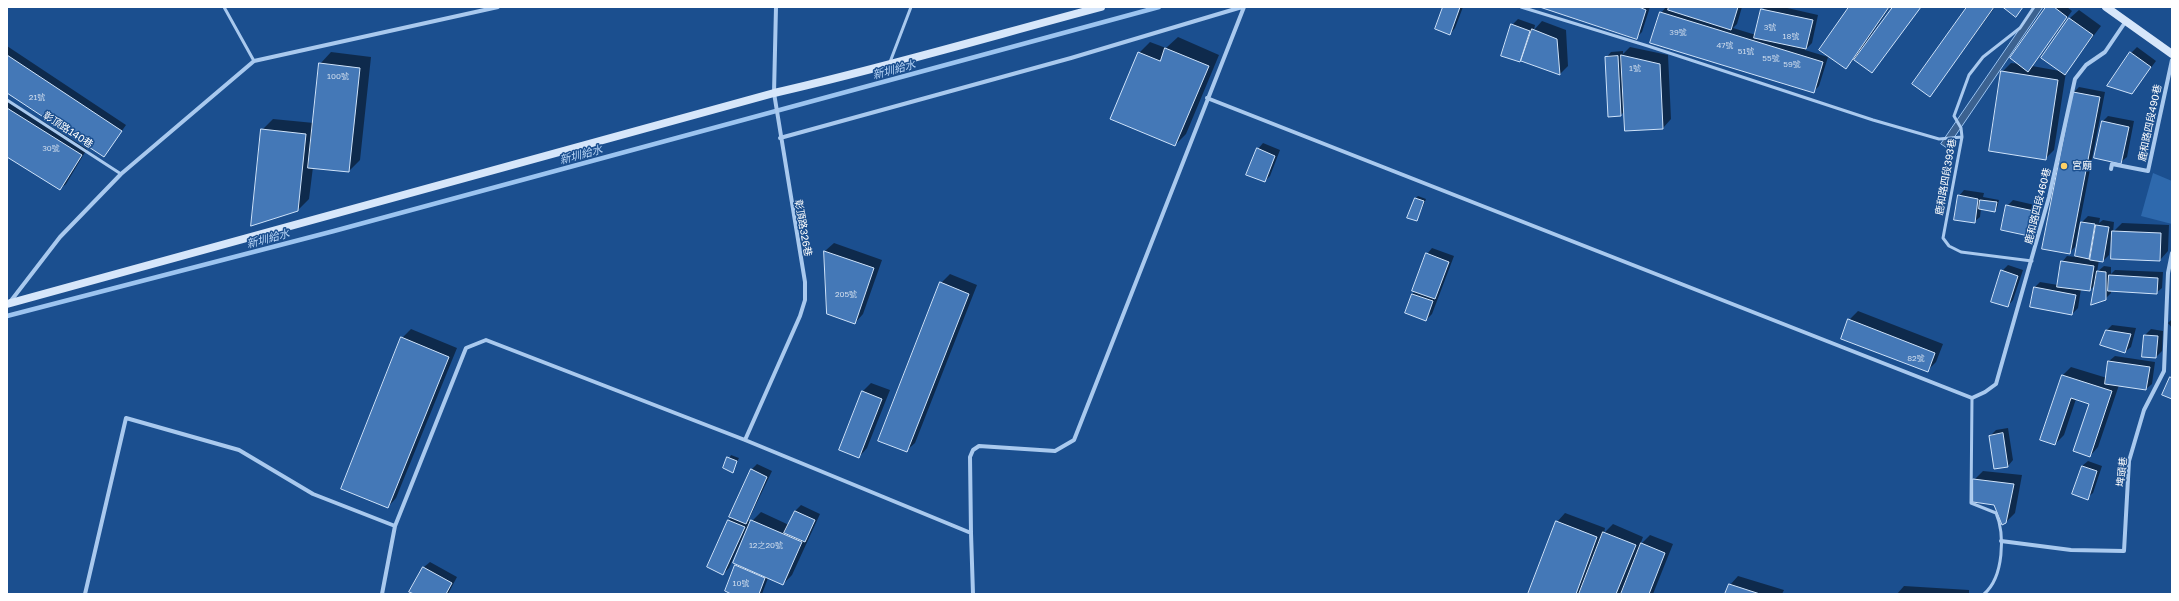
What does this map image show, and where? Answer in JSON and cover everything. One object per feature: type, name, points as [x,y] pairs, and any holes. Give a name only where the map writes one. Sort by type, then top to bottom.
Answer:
[{"type":"street","points":[[8,304],[60,237],[121,174],[254,61],[498,7]]},
{"type":"street","name":"彰頂路326巷","points":[[745,440],[800,316],[805,300],[805,282],[777,121],[774,93],[776,7]]},
{"type":"street","points":[[8,304],[774,93],[889,66],[934,51],[1101,7]]},
{"type":"street","points":[[973,594],[970,457],[973,450],[979,446],[1055,451],[1074,440],[1243,7]]},
{"type":"street","points":[[780,138],[1071,58],[1243,7]]},
{"type":"street","points":[[2106,7],[2172,54]]},
{"type":"street","name":"鹿和路四段460巷","points":[[1972,398],[1985,392],[1996,384],[2049,197],[2075,79],[2086,65],[2105,52],[2126,21]]},
{"type":"street","name":"鹿和路四段490巷","points":[[2111,169],[2112,164],[2148,171],[2172,60]]},
{"type":"street","points":[[1207,98],[1972,398]]},
{"type":"street","name":"埤頭巷","points":[[2001,542],[2071,550],[2124,551],[2129,461],[2144,410],[2164,371],[2168,273],[2172,254]]},
{"type":"street","points":[[382,594],[395,526],[466,348],[486,340],[745,440],[971,533]]},
{"type":"street","points":[[85,594],[126,418],[239,450],[313,494],[395,526]]},
{"type":"lane","points":[[224,7],[254,61]]},
{"type":"lane","points":[[889,66],[911,7]]},
{"type":"lane","points":[[1521,7],[1648,46],[1873,120],[1939,139],[1962,137]]},
{"type":"lane","name":"鹿和路四段393巷","points":[[2032,261],[1961,252],[1949,246],[1943,238],[1962,137],[1961,128],[1954,116],[1969,75],[1983,58],[2020,28],[2034,7]]},
{"type":"lane","name":"彰頂路140巷","points":[[7,100],[121,174]]},
{"type":"lane","points":[[1972,398],[1971,503],[1996,512],[2001,526],[2001,557],[1995,576],[1984,594]]},
{"type":"shaded area","points":[[2035,7],[2043,7],[1947,148],[1941,144]]},
{"type":"shaded area","points":[[2153,173],[2172,181],[2172,224],[2141,216]]},
{"type":"building","points":[[1443,7],[1460,7],[1450,35],[1435,29]]},
{"type":"building","points":[[1540,7],[1639,7],[1646,10],[1637,39]]},
{"type":"building","points":[[1669,7],[1738,7],[1731,30],[1668,10]]},
{"type":"building","points":[[1849,7],[1889,7],[1846,69],[1819,50]]},
{"type":"building","points":[[1893,7],[1921,7],[1872,73],[1854,60]]},
{"type":"building","points":[[1967,7],[1994,7],[1930,97],[1912,84]]},
{"type":"building","points":[[2003,7],[2023,7],[2016,17]]},
{"type":"building","points":[[2046,7],[2054,7],[2067,17],[2028,72],[2010,58]]},
{"type":"building","points":[[1761,9],[1813,20],[1806,49],[1754,38]]},
{"type":"building","points":[[1660,12],[1823,62],[1814,93],[1650,43]]},
{"type":"building","points":[[2069,18],[2093,35],[2065,75],[2041,58]]},
{"type":"building","points":[[1511,24],[1530,31],[1520,62],[1501,56]]},
{"type":"building","points":[[1532,29],[1557,39],[1560,75],[1521,61]]},
{"type":"building","points":[[1165,48],[1209,66],[1175,146],[1110,119],[1138,52],[1160,61]]},
{"type":"building","points":[[2130,52],[2151,67],[2132,94],[2107,86]]},
{"type":"building","points":[[7,55],[122,131],[104,157],[7,93]]},
{"type":"building","points":[[1621,55],[1660,64],[1663,129],[1625,131]]},
{"type":"building","points":[[1618,56],[1621,116],[1608,117],[1605,57]]},
{"type":"building","points":[[319,63],[360,68],[349,172],[308,168]]},
{"type":"building","points":[[2001,71],[2058,80],[2046,160],[1989,151]]},
{"type":"building","points":[[2073,92],[2100,97],[2070,254],[2042,249]]},
{"type":"building","points":[[7,108],[82,155],[60,190],[7,157]]},
{"type":"building","points":[[2102,121],[2129,127],[2121,164],[2094,158]]},
{"type":"building","points":[[261,129],[306,134],[298,211],[251,226]]},
{"type":"building","points":[[1257,148],[1275,156],[1265,182],[1246,175]]},
{"type":"building","points":[[1958,195],[1978,199],[1975,223],[1954,220]]},
{"type":"building","points":[[1415,198],[1424,201],[1417,221],[1407,218]]},
{"type":"building","points":[[1980,200],[1997,202],[1995,212],[1979,209]]},
{"type":"building","points":[[2006,205],[2034,211],[2029,236],[2001,230]]},
{"type":"building","points":[[2081,222],[2095,224],[2089,259],[2075,256]]},
{"type":"building","points":[[2096,225],[2109,227],[2103,262],[2090,260]]},
{"type":"building","points":[[2112,231],[2161,233],[2160,261],[2111,259]]},
{"type":"building","points":[[824,251],[874,268],[855,324],[827,314]]},
{"type":"building","points":[[1426,253],[1449,262],[1435,299],[1412,291]]},
{"type":"building","points":[[2061,261],[2094,266],[2090,291],[2057,287]]},
{"type":"building","points":[[2001,270],[2018,276],[2008,307],[1991,302]]},
{"type":"building","points":[[2097,271],[2106,272],[2106,300],[2091,305]]},
{"type":"building","points":[[2109,275],[2158,278],[2157,294],[2108,291]]},
{"type":"building","points":[[940,282],[969,294],[907,452],[878,441]]},
{"type":"building","points":[[2034,287],[2076,295],[2072,315],[2030,307]]},
{"type":"building","points":[[1412,294],[1433,301],[1426,321],[1405,313]]},
{"type":"building","points":[[1848,319],[1935,353],[1928,372],[1841,339]]},
{"type":"building","points":[[2106,330],[2131,334],[2125,353],[2100,345]]},
{"type":"building","points":[[2144,335],[2158,336],[2156,358],[2142,357]]},
{"type":"building","points":[[401,337],[449,357],[388,508],[341,489]]},
{"type":"building","points":[[2108,361],[2150,367],[2146,390],[2105,384]]},
{"type":"building","points":[[2062,375],[2112,391],[2090,457],[2073,451],[2089,404],[2071,398],[2055,445],[2040,440]]},
{"type":"building","points":[[2170,377],[2172,378],[2172,399],[2162,395]]},
{"type":"building","points":[[862,391],[882,399],[859,458],[839,450]]},
{"type":"building","points":[[2003,433],[2008,467],[1994,469],[1989,436]]},
{"type":"building","points":[[727,457],[737,461],[733,473],[723,468]]},
{"type":"building","points":[[2082,466],[2097,471],[2088,500],[2072,494]]},
{"type":"building","points":[[751,469],[767,477],[746,524],[729,517]]},
{"type":"building","points":[[1973,479],[2014,484],[2006,523],[2002,525],[1994,505],[1973,502]]},
{"type":"building","points":[[795,511],[815,520],[805,542],[784,533]]},
{"type":"building","points":[[728,520],[745,527],[723,575],[707,567]]},
{"type":"building","points":[[751,520],[802,542],[783,585],[733,563]]},
{"type":"building","points":[[1556,521],[1597,537],[1576,594],[1528,594]]},
{"type":"building","points":[[1603,532],[1636,545],[1616,594],[1579,594]]},
{"type":"building","points":[[1641,543],[1665,553],[1649,594],[1621,594]]},
{"type":"building","points":[[735,565],[765,578],[759,594],[731,594],[725,591]]},
{"type":"building","points":[[423,567],[452,583],[446,594],[414,594],[409,592]]},
{"type":"building","points":[[1729,584],[1760,594],[1725,594]]},
{"type":"waterway","name":"新圳給水","points":[[7,316],[334,231],[1159,7]]},
{"type":"place","name":"宮廟","points":[[2064,166]]}]
